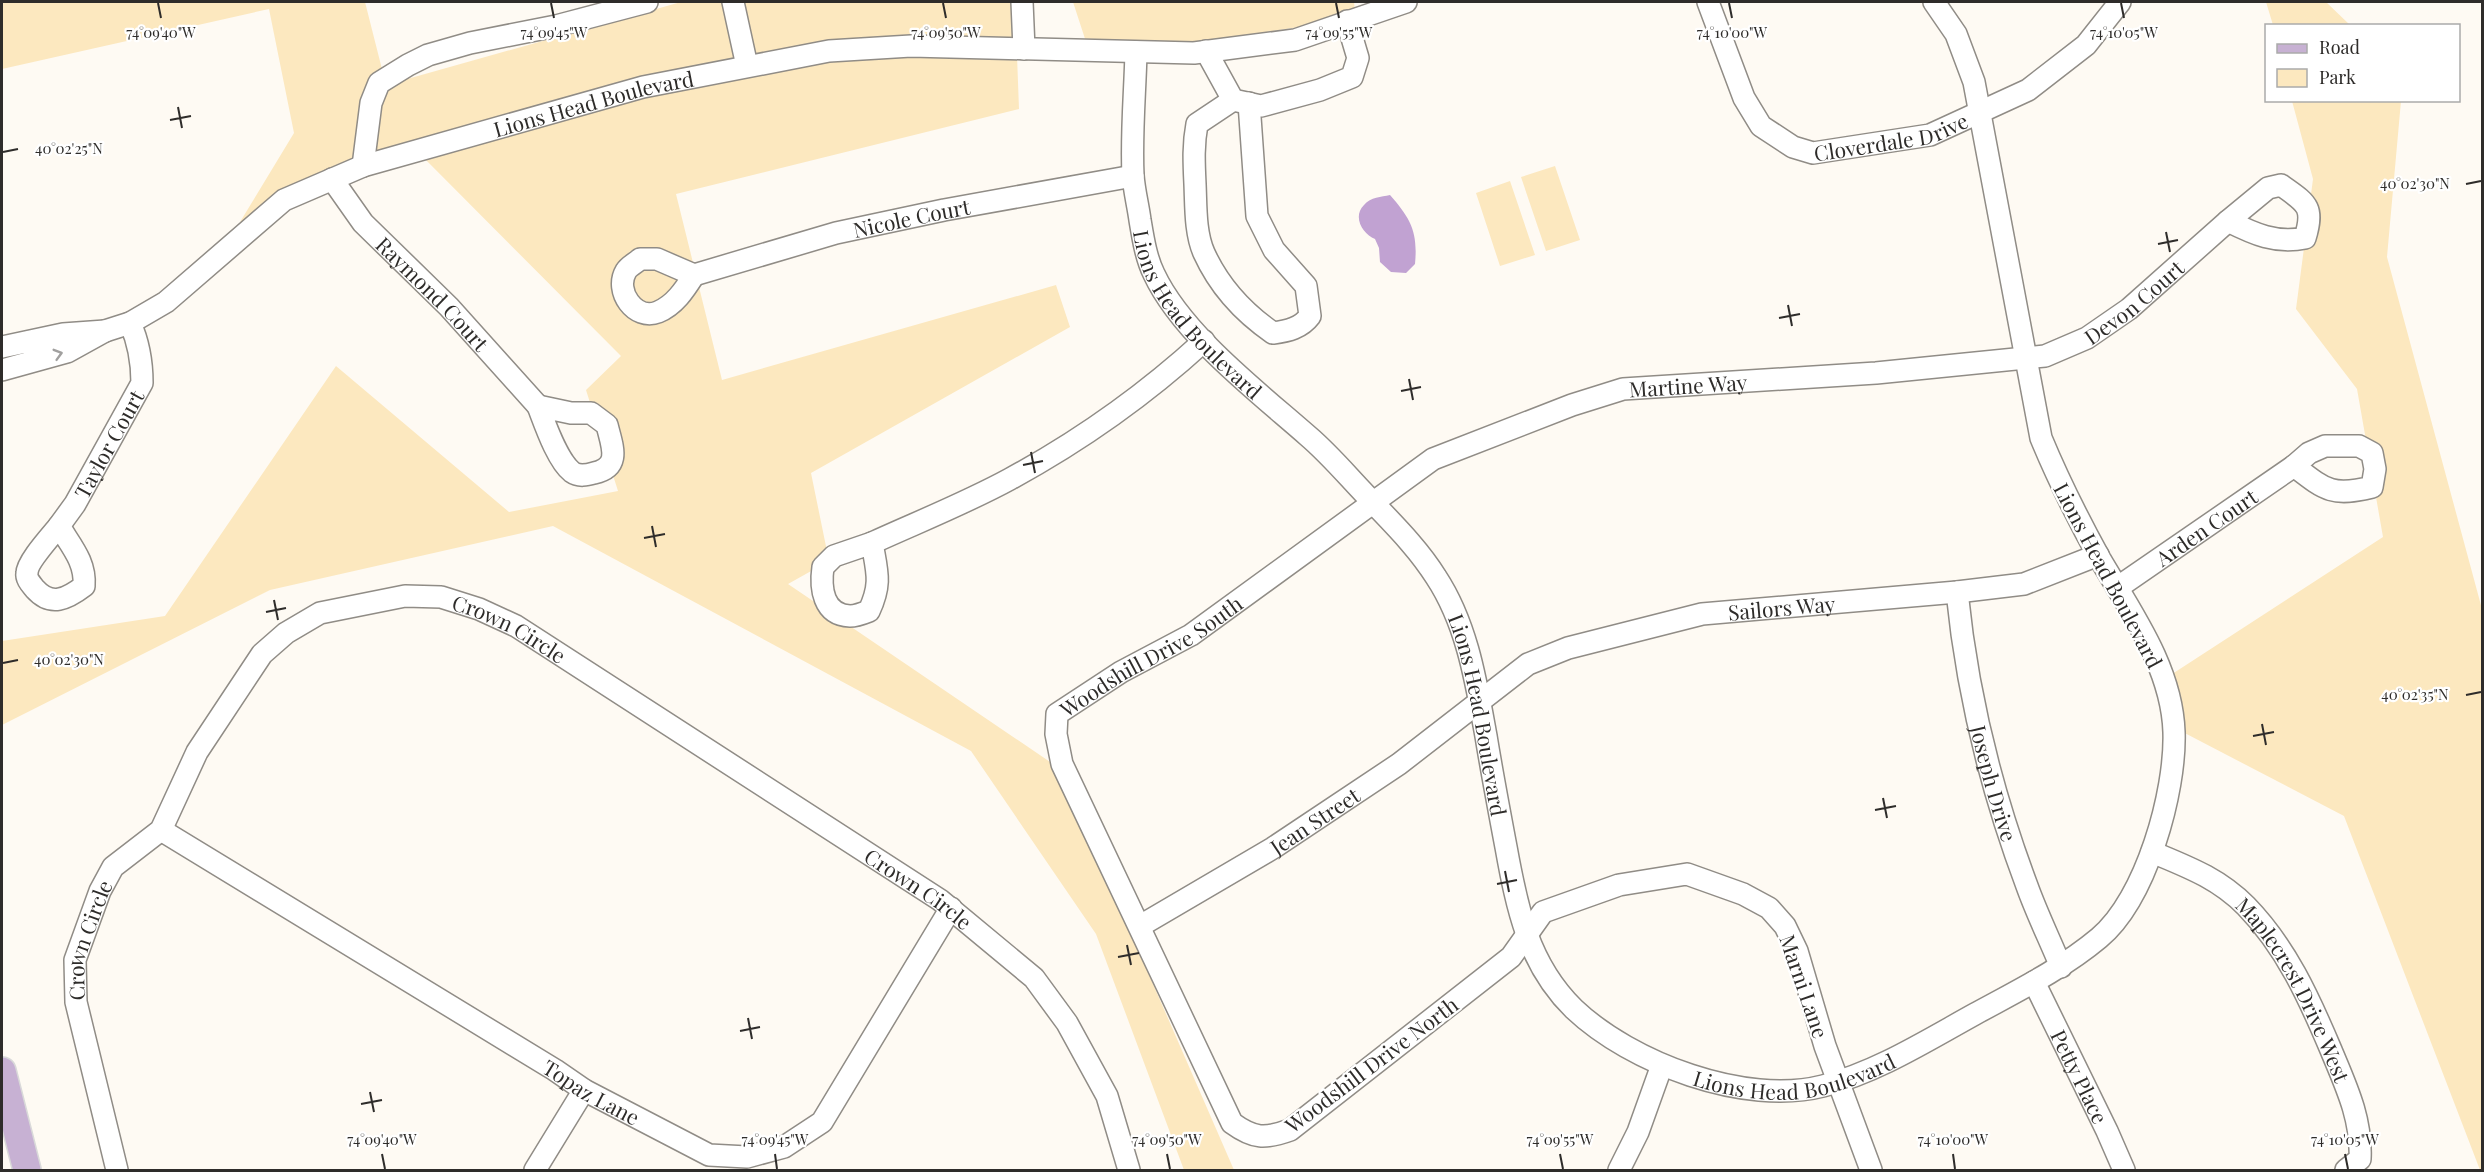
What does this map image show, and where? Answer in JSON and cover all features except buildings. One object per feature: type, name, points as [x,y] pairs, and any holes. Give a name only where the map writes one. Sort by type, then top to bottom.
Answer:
[{"type":"main road","points":[[2,1071],[27,1170]]},
{"type":"street","points":[[363,166],[370,103],[379,83],[408,65],[428,55],[470,43],[556,26],[647,2]]},
{"type":"street","points":[[733,2],[747,66]]},
{"type":"street","points":[[1022,2],[1024,49]]},
{"type":"street","name":"Lions Head Boulevard","points":[[2,370],[67,352],[105,331],[130,323],[165,302],[284,200],[363,166],[644,87],[829,51],[899,47],[1136,52],[1206,51],[1295,40],[1354,13],[1406,2]]},
{"type":"street","name":"Cloverdale Drive","points":[[1708,2],[1744,98],[1761,126],[1792,147],[1813,153],[1930,135],[2028,90],[2086,45],[2120,2]]},
{"type":"street","name":"Lions Head Boulevard","points":[[1136,52],[1133,176],[1144,242],[1153,273],[1175,308],[1204,341],[1260,395],[1316,442],[1408,539],[1436,576],[1461,621],[1479,700],[1511,874],[1532,953],[1556,990],[1579,1014],[1619,1042],[1675,1072],[1725,1085],[1774,1091],[1815,1088],[1838,1082],[1891,1060],[2061,967],[2105,934],[2126,906],[2152,852],[2165,814],[2173,774],[2175,730],[2170,696],[2155,655],[2061,486],[2041,438],[1974,82],[1956,34],[1934,2]]},
{"type":"street","points":[[1206,51],[1241,102],[1257,216],[1274,250],[1306,286],[1310,315],[1304,323],[1288,331],[1273,333],[1258,322],[1230,295],[1204,252],[1196,213],[1193,145],[1197,124],[1241,102],[1262,106],[1320,90],[1352,77],[1358,58],[1354,13]]},
{"type":"street","name":"Nicole Court","points":[[694,274],[836,233],[944,210],[1133,176]]},
{"type":"street","name":"Raymond Court","points":[[332,179],[363,224],[449,307],[538,406]]},
{"type":"street","name":"Devon Court","points":[[2026,358],[2045,356],[2087,338],[2129,309],[2228,221]]},
{"type":"street","name":"Taylor Court","points":[[59,526],[75,504],[142,383],[142,363],[138,340],[130,323]]},
{"type":"street","name":"Lions Head Boulevard","points":[[2,347],[63,334],[105,331]]},
{"type":"street","points":[[872,543],[1009,480],[1099,426],[1166,376],[1204,341]]},
{"type":"street","name":"Martine Way","points":[[1373,503],[1433,459],[1572,405],[1623,389],[1876,373],[2026,358]]},
{"type":"street","name":"Arden Court","points":[[2117,588],[2294,466]]},
{"type":"street","name":"Woodshill Drive South","points":[[1140,926],[1062,764],[1056,734],[1057,714],[1121,672],[1191,634],[1373,503]]},
{"type":"street","name":"Sailors Way","points":[[1479,700],[1528,664],[1568,648],[1702,614],[2024,584],[2098,555]]},
{"type":"street","name":"Joseph Drive","points":[[1957,592],[1961,633],[2003,817],[2027,888],[2061,967]]},
{"type":"street","name":"Crown Circle","points":[[117,1170],[76,1002],[75,960],[100,891],[113,867],[161,830],[197,752],[262,654],[286,633],[320,613],[405,596],[441,597],[479,609],[516,626],[951,909],[1034,978],[1067,1023],[1107,1096],[1130,1170]]},
{"type":"street","name":"Jean Street","points":[[1140,926],[1273,848],[1399,764],[1479,700]]},
{"type":"street","name":"Topaz Lane","points":[[161,830],[555,1070],[584,1090],[709,1155],[747,1157],[784,1147],[822,1122],[951,909]]},
{"type":"street","name":"Maplecrest Drive West","points":[[2152,852],[2206,874],[2245,905],[2280,946],[2310,1002],[2354,1106],[2361,1140],[2360,1159],[2346,1170]]},
{"type":"street","name":"Marni Lane","points":[[1526,935],[1543,912],[1619,885],[1687,874],[1743,894],[1768,908],[1785,926],[1797,951],[1825,1046],[1871,1170]]},
{"type":"street","name":"Woodshill Drive North","points":[[1140,926],[1232,1123],[1249,1135],[1275,1135],[1290,1130],[1511,957],[1526,935]]},
{"type":"street","name":"Petty Place","points":[[2034,982],[2108,1131],[2124,1170]]},
{"type":"street","points":[[1618,1170],[1638,1132],[1662,1065]]},
{"type":"street","points":[[535,1170],[584,1090]]},
{"type":"green space","points":[[2,2],[365,2],[386,85],[681,2],[1015,2],[1019,109],[676,194],[722,380],[1056,285],[1070,327],[811,473],[829,561],[788,584],[1059,768],[1234,1170],[1184,1170],[1096,934],[971,751],[553,526],[270,590],[2,725],[2,641],[165,616],[336,366],[509,512],[618,491],[586,390],[621,356],[416,150],[240,222],[294,133],[269,9],[2,69]]},
{"type":"green space","points":[[1073,2],[1354,2],[1356,18],[1145,51],[1088,48]]},
{"type":"green space","points":[[2266,2],[2326,2],[2349,24],[2273,24]]},
{"type":"green space","points":[[2292,102],[2401,102],[2387,257],[2482,609],[2482,1170],[2480,1170],[2344,816],[2177,729],[2166,678],[2383,537],[2357,389],[2296,309],[2313,179]]},
{"type":"green space","points":[[1555,166],[1580,240],[1546,251],[1521,177]]},
{"type":"green space","points":[[1510,181],[1535,255],[1500,266],[1476,193]]},
{"type":"shaded area","points":[[1390,195],[1408,219],[1414,234],[1415,264],[1406,273],[1391,272],[1380,262],[1379,248],[1375,239],[1360,225],[1359,215],[1367,202]]}]
